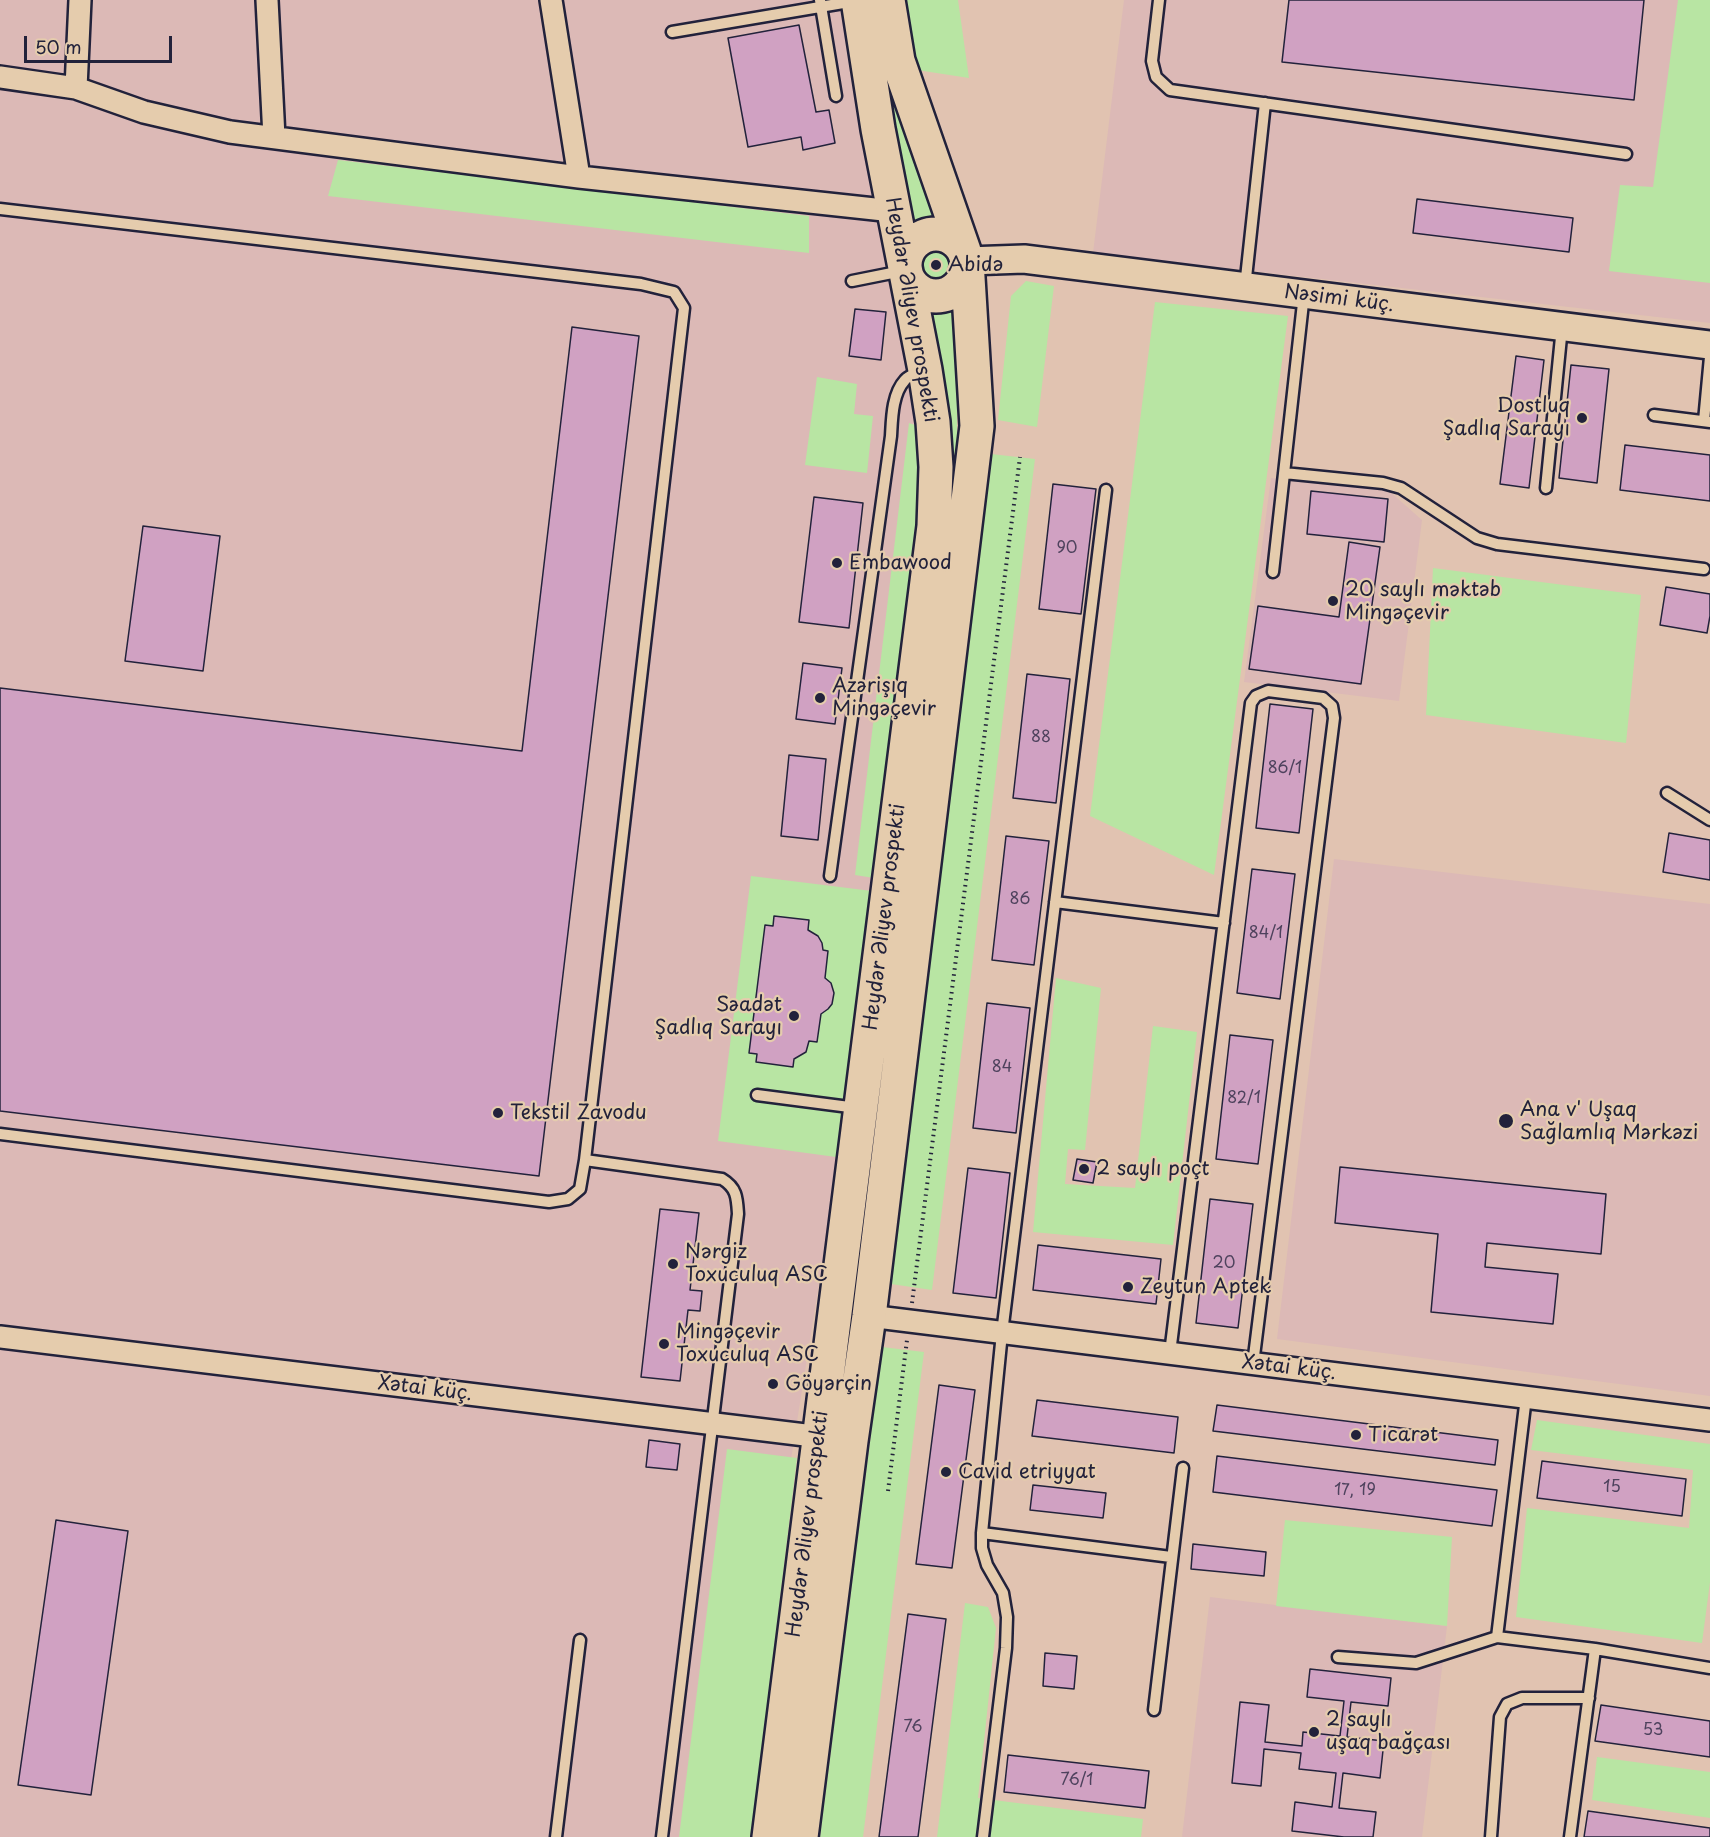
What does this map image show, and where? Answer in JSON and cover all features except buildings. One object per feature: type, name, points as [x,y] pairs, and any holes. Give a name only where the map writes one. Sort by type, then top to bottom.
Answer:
[{"type":"main road","name":"Heydər Əliyev prospekti","points":[[801,1837],[861,1108],[934,526],[936,467],[933,422],[878,129],[868,0]]},
{"type":"main road","name":"Heydər Əliyev prospekti","points":[[769,1837],[835,1438],[869,1316],[977,426],[966,256],[898,61],[868,0]]},
{"type":"main road","points":[[931,233],[941,233],[951,237],[959,243],[966,256],[967,271],[963,280],[956,289],[947,294],[936,296],[916,289],[905,271],[908,251],[921,237],[931,233]]},
{"type":"street","points":[[76,88],[80,0]]},
{"type":"street","points":[[267,0],[274,137]]},
{"type":"street","points":[[551,0],[579,177]]},
{"type":"street","points":[[0,77],[76,88],[144,112],[230,132],[579,177],[893,211]]},
{"type":"street","name":"Nəsimi küç.","points":[[966,256],[1024,259],[1710,345]]},
{"type":"street","name":"Xətai küç.","points":[[869,1316],[1710,1420]]},
{"type":"street","name":"Xətai küç.","points":[[0,1337],[835,1438]]},
{"type":"lane","points":[[672,32],[821,3],[868,0]]},
{"type":"lane","points":[[1159,0],[1152,61],[1156,77],[1170,90],[1626,154]]},
{"type":"lane","points":[[821,3],[836,96]]},
{"type":"lane","points":[[1245,287],[1265,103]]},
{"type":"lane","points":[[0,209],[629,283],[674,292],[684,308],[580,1189],[568,1199],[549,1202],[0,1134]]},
{"type":"lane","points":[[852,280],[905,271]]},
{"type":"lane","points":[[1273,572],[1304,294]]},
{"type":"lane","points":[[1546,488],[1562,327]]},
{"type":"lane","points":[[1654,415],[1707,421],[1710,357]]},
{"type":"lane","points":[[830,876],[893,411],[899,388],[906,378],[925,370]]},
{"type":"lane","points":[[1284,473],[1383,483],[1401,488],[1477,538],[1497,544],[1704,569]]},
{"type":"lane","points":[[982,1837],[1006,1648],[1007,1617],[1003,1593],[987,1565],[982,1548],[982,1533],[1002,1333],[1106,490]]},
{"type":"lane","points":[[1170,1353],[1251,703],[1256,696],[1268,691],[1323,698],[1332,706],[1334,718],[1253,1364]]},
{"type":"lane","points":[[1667,793],[1710,820]]},
{"type":"lane","points":[[1055,902],[1224,923]]},
{"type":"lane","points":[[757,1095],[861,1108]]},
{"type":"lane","points":[[585,1160],[722,1179],[732,1185],[737,1200],[738,1214],[662,1837]]},
{"type":"lane","points":[[1497,1637],[1526,1397]]},
{"type":"lane","points":[[1154,1710],[1183,1468]]},
{"type":"lane","points":[[982,1533],[1171,1557]]},
{"type":"lane","points":[[1338,1657],[1416,1663],[1497,1637],[1595,1649],[1710,1668]]},
{"type":"lane","points":[[556,1837],[580,1640]]},
{"type":"lane","points":[[1570,1837],[1595,1649]]},
{"type":"lane","points":[[1491,1837],[1500,1717],[1507,1704],[1522,1698],[1588,1698]]},
{"type":"path","points":[[912,1305],[1020,457]]},
{"type":"path","points":[[888,1491],[909,1329]]},
{"type":"shaded area","points":[[0,0],[900,0],[972,320],[731,1837],[0,1837]]},
{"type":"shaded area","points":[[1124,0],[1710,0],[1710,323],[1093,253]]},
{"type":"shaded area","name":"20 saylı məktəb Mingəçevir","points":[[1271,478],[1388,490],[1422,520],[1399,701],[1244,682]]},
{"type":"shaded area","name":"Ana v' Uşaq Sağlamlıq Mərkəzi","points":[[1334,859],[1710,904],[1710,1396],[1277,1339]]},
{"type":"shaded area","name":"2 saylı uşaq bağçası","points":[[1210,1597],[1447,1626],[1422,1837],[1182,1837]]},
{"type":"green space","points":[[906,0],[958,0],[969,78],[917,70]]},
{"type":"green space","points":[[1678,0],[1710,0],[1710,283],[1609,271],[1620,185],[1653,187]]},
{"type":"green space","points":[[893,94],[934,217],[913,223],[887,95]]},
{"type":"green space","points":[[338,160],[809,216],[809,253],[328,196]]},
{"type":"green space","points":[[937,251],[947,255],[951,265],[947,275],[937,279],[927,275],[923,265],[927,255]]},
{"type":"green space","points":[[1026,281],[1054,286],[1037,427],[998,420],[1011,296]]},
{"type":"green space","points":[[1155,302],[1288,316],[1214,875],[1090,816]]},
{"type":"green space","points":[[957,311],[957,455],[951,452],[931,314]]},
{"type":"green space","points":[[817,377],[857,384],[854,414],[873,416],[867,473],[805,465]]},
{"type":"green space","points":[[909,423],[918,426],[918,502],[874,878],[855,875]]},
{"type":"green space","points":[[991,454],[1035,459],[932,1290],[891,1284]]},
{"type":"green space","points":[[1433,568],[1641,595],[1626,743],[1426,715]]},
{"type":"green space","name":"Səadət Şadlıq Sarayı","points":[[751,876],[872,891],[836,1157],[718,1141]]},
{"type":"green space","points":[[1056,978],[1101,988],[1085,1150],[1068,1149],[1065,1184],[1135,1188],[1153,1026],[1197,1032],[1173,1245],[1033,1232]]},
{"type":"green space","points":[[882,1347],[924,1352],[863,1837],[820,1837]]},
{"type":"green space","points":[[1537,1420],[1710,1444],[1710,1582],[1702,1643],[1516,1617],[1527,1508],[1689,1528],[1693,1470],[1531,1450]]},
{"type":"green space","points":[[727,1449],[797,1458],[751,1837],[679,1837]]},
{"type":"green space","points":[[1285,1520],[1452,1537],[1447,1626],[1276,1606]]},
{"type":"green space","points":[[965,1603],[988,1607],[996,1628],[978,1798],[1143,1819],[1141,1837],[937,1837]]},
{"type":"green space","points":[[1597,1757],[1710,1772],[1710,1818],[1592,1800]]},
{"type":"place","name":"Abidə","points":[[936,265]]},
{"type":"place","name":"Dostluq Şadlıq Sarayı","points":[[1582,418]]},
{"type":"place","name":"Embawood","points":[[837,563]]},
{"type":"place","name":"20 saylı məktəb Mingəçevir","points":[[1333,601]]},
{"type":"place","name":"Azərişıq Mingəçevir","points":[[820,698]]},
{"type":"place","name":"Səadət Şadlıq Sarayı","points":[[794,1016]]},
{"type":"place","name":"Tekstil Zavodu","points":[[498,1113]]},
{"type":"place","name":"Ana v' Uşaq Sağlamlıq Mərkəzi","points":[[1506,1121]]},
{"type":"place","name":"2 saylı poçt","points":[[1084,1169]]},
{"type":"place","name":"Nərgiz Toxuculuq ASC","points":[[673,1264]]},
{"type":"place","name":"Zeytun Aptek","points":[[1128,1287]]},
{"type":"place","name":"Mingəçevir Toxuculuq ASC","points":[[664,1344]]},
{"type":"place","name":"Göyərçin","points":[[773,1384]]},
{"type":"place","name":"Ticarət","points":[[1356,1435]]},
{"type":"place","name":"Cavid etriyyat","points":[[946,1472]]},
{"type":"place","name":"2 saylı uşaq bağçası","points":[[1314,1732]]}]
